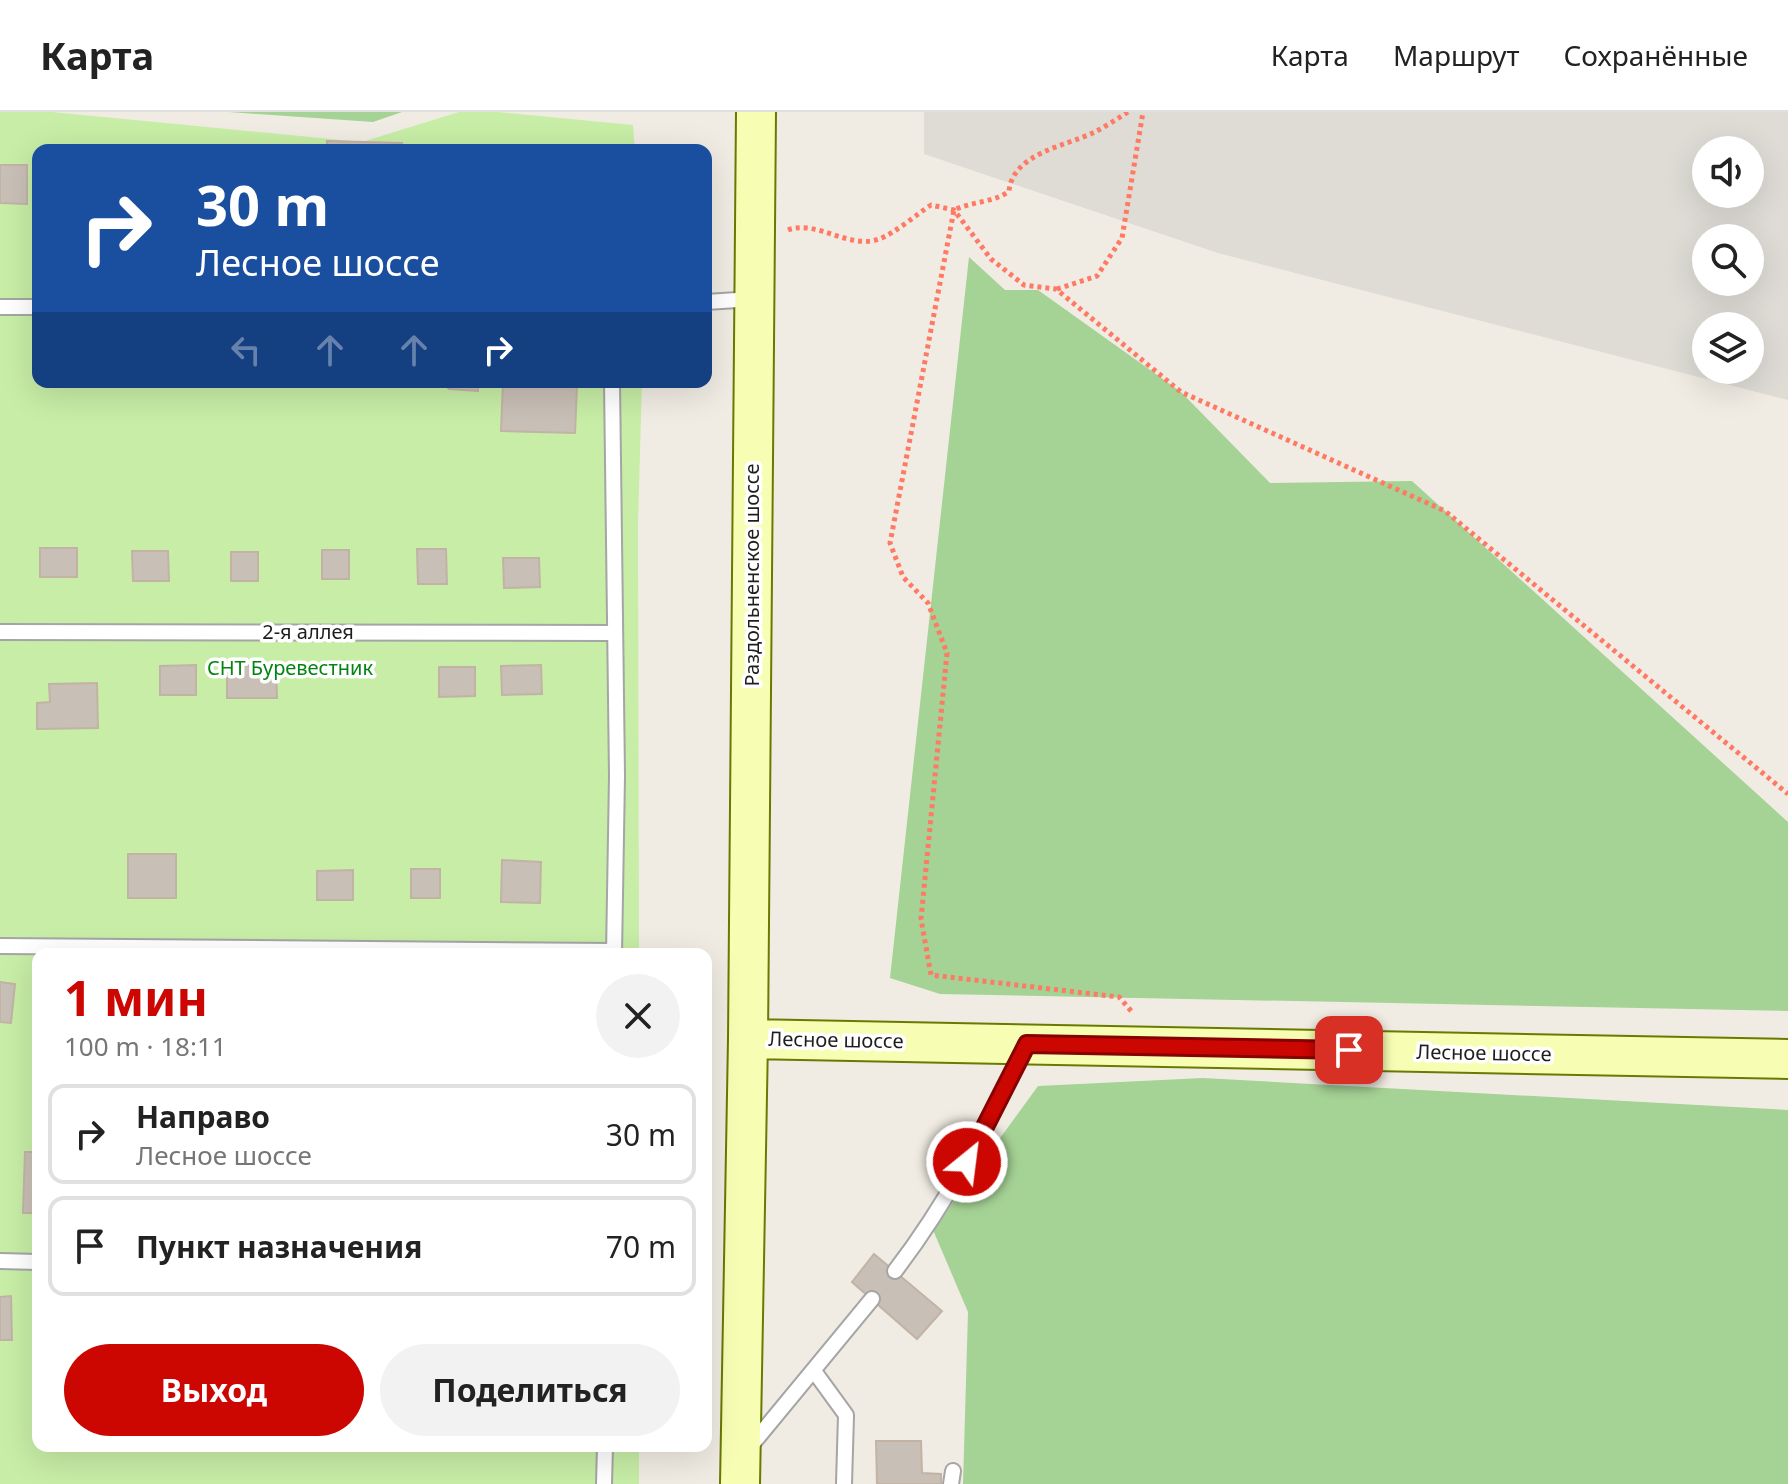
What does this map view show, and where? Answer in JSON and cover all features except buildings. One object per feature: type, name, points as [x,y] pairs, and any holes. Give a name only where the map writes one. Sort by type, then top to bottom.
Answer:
[{"type":"main road","name":"Раздольненское шоссе","points":[[740,1471],[748,1039],[756,112]]},
{"type":"main road","name":"Лесное шоссе","points":[[748,1039],[1788,1059]]},
{"type":"lane","points":[[712,302],[754,299]]},
{"type":"lane","points":[[0,307],[32,307]]},
{"type":"lane","points":[[612,388],[617,776],[614,948]]},
{"type":"lane","name":"2-я аллея","points":[[0,632],[615,633]]},
{"type":"lane","points":[[0,946],[205,948]]},
{"type":"lane","points":[[895,1271],[925,1232],[981,1139],[1027,1044]]},
{"type":"lane","points":[[0,1261],[32,1262]]},
{"type":"lane","points":[[740,1471],[872,1299]]},
{"type":"lane","points":[[814,1371],[846,1415],[844,1484]]},
{"type":"lane","points":[[604,1484],[605,1452]]},
{"type":"path","points":[[775,235],[797,226],[851,239],[878,240],[931,205],[954,210],[969,202],[1003,196],[1009,191],[1010,179],[1023,164],[1097,131],[1128,112]]},
{"type":"path","points":[[954,210],[991,259],[1024,285],[1056,289],[1097,276],[1122,238],[1143,112]]},
{"type":"path","points":[[954,210],[890,543],[903,577],[928,603],[947,653],[921,919],[931,975],[1119,997],[1162,1047]]},
{"type":"path","points":[[1056,289],[1181,392],[1445,511],[1788,794]]},
{"type":"shaded area","points":[[924,112],[1788,112],[1788,400],[1726,384],[1764,384],[1764,312],[1692,312],[1692,375],[1218,253],[924,154]]},
{"type":"green space","name":"СНТ Буревестник","points":[[0,112],[52,112],[362,142],[459,112],[498,112],[633,125],[635,144],[32,144],[32,388],[642,388],[638,523],[639,948],[32,948],[32,1452],[639,1452],[639,1484],[0,1484]]},
{"type":"green space","points":[[229,112],[402,112],[373,122]]},
{"type":"green space","points":[[969,257],[1005,290],[1038,290],[1181,392],[1270,483],[1412,481],[1788,822],[1788,1011],[940,994],[890,978]]},
{"type":"green space","points":[[1203,1078],[1788,1110],[1788,1484],[963,1484],[968,1312],[933,1230],[1038,1086]]},
{"type":"route","points":[[967,1162],[1027,1044],[1349,1050]]}]
